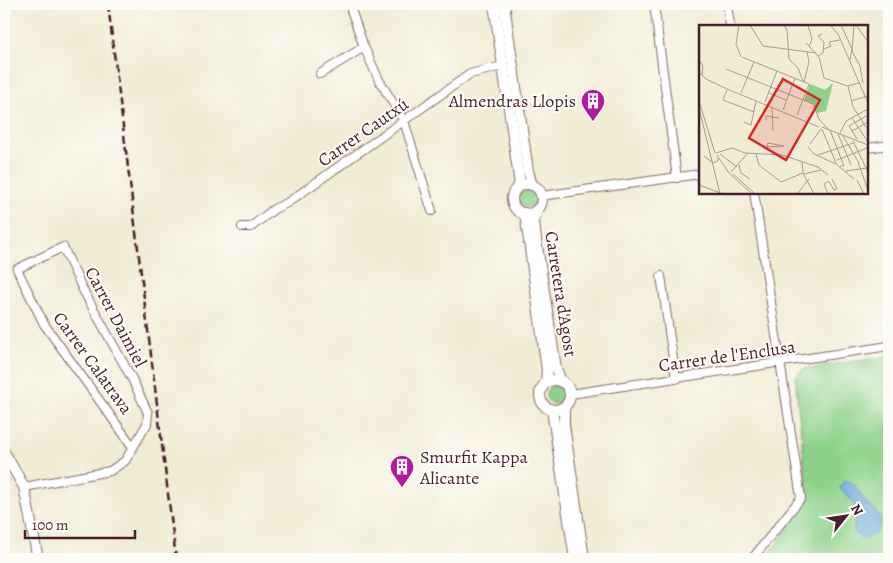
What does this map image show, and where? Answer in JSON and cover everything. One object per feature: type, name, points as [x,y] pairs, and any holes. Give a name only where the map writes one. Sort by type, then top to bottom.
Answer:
[{"type":"main road","points":[[494,4],[520,185],[514,192],[512,200],[516,209],[524,213],[536,210],[542,196],[538,189],[532,185],[520,185]]},
{"type":"main road","points":[[504,4],[528,171],[532,185]]},
{"type":"main road","name":"Carretera d'Agost","points":[[536,210],[534,222],[536,240],[556,368],[560,382]]},
{"type":"main road","name":"Carretera d'Agost","points":[[524,213],[547,370],[546,383]]},
{"type":"main road","points":[[564,407],[552,410],[544,405],[540,396],[546,383],[556,380],[568,389],[570,394],[564,407],[564,425],[584,559]]},
{"type":"main road","points":[[552,410],[575,559]]},
{"type":"main road","points":[[4,452],[24,487],[38,559]]},
{"type":"street","points":[[349,4],[364,47],[379,80],[404,121],[432,211]]},
{"type":"street","points":[[654,4],[678,178]]},
{"type":"street","points":[[726,4],[730,25]]},
{"type":"street","points":[[320,74],[364,47]]},
{"type":"street","name":"Carrer Cautxú","points":[[242,227],[251,227],[274,209],[287,204],[470,74],[503,66]]},
{"type":"street","points":[[868,148],[889,145]]},
{"type":"street","points":[[542,196],[699,174]]},
{"type":"street","points":[[752,559],[801,498],[754,194]]},
{"type":"street","name":"Carrer Daimiel","points":[[17,269],[63,247],[82,288],[132,379],[148,413],[147,424],[133,447]]},
{"type":"street","name":"Carrer Calatrava","points":[[17,269],[44,324],[133,447]]},
{"type":"street","points":[[661,276],[676,379]]},
{"type":"street","name":"Carrer de l'Enclusa","points":[[570,394],[889,346]]},
{"type":"street","points":[[24,487],[110,471],[125,461],[133,447]]},
{"type":"green space","points":[[523,189],[531,189],[536,194],[534,205],[523,207],[518,202],[518,194]]},
{"type":"green space","points":[[889,356],[889,559],[763,559],[776,545],[808,498],[795,377],[803,369]]},
{"type":"green space","points":[[551,386],[559,386],[564,391],[562,402],[551,404],[546,399],[546,391]]},
{"type":"water","points":[[844,480],[853,483],[864,500],[878,514],[881,521],[877,532],[867,539],[856,534],[854,526],[855,506],[840,488]]},
{"type":"railway","points":[[108,4],[176,559]]},
{"type":"place","name":"Almendras Llopis","points":[[593,122]]},
{"type":"place","name":"Smurfit Kappa Alicante","points":[[402,488]]}]
